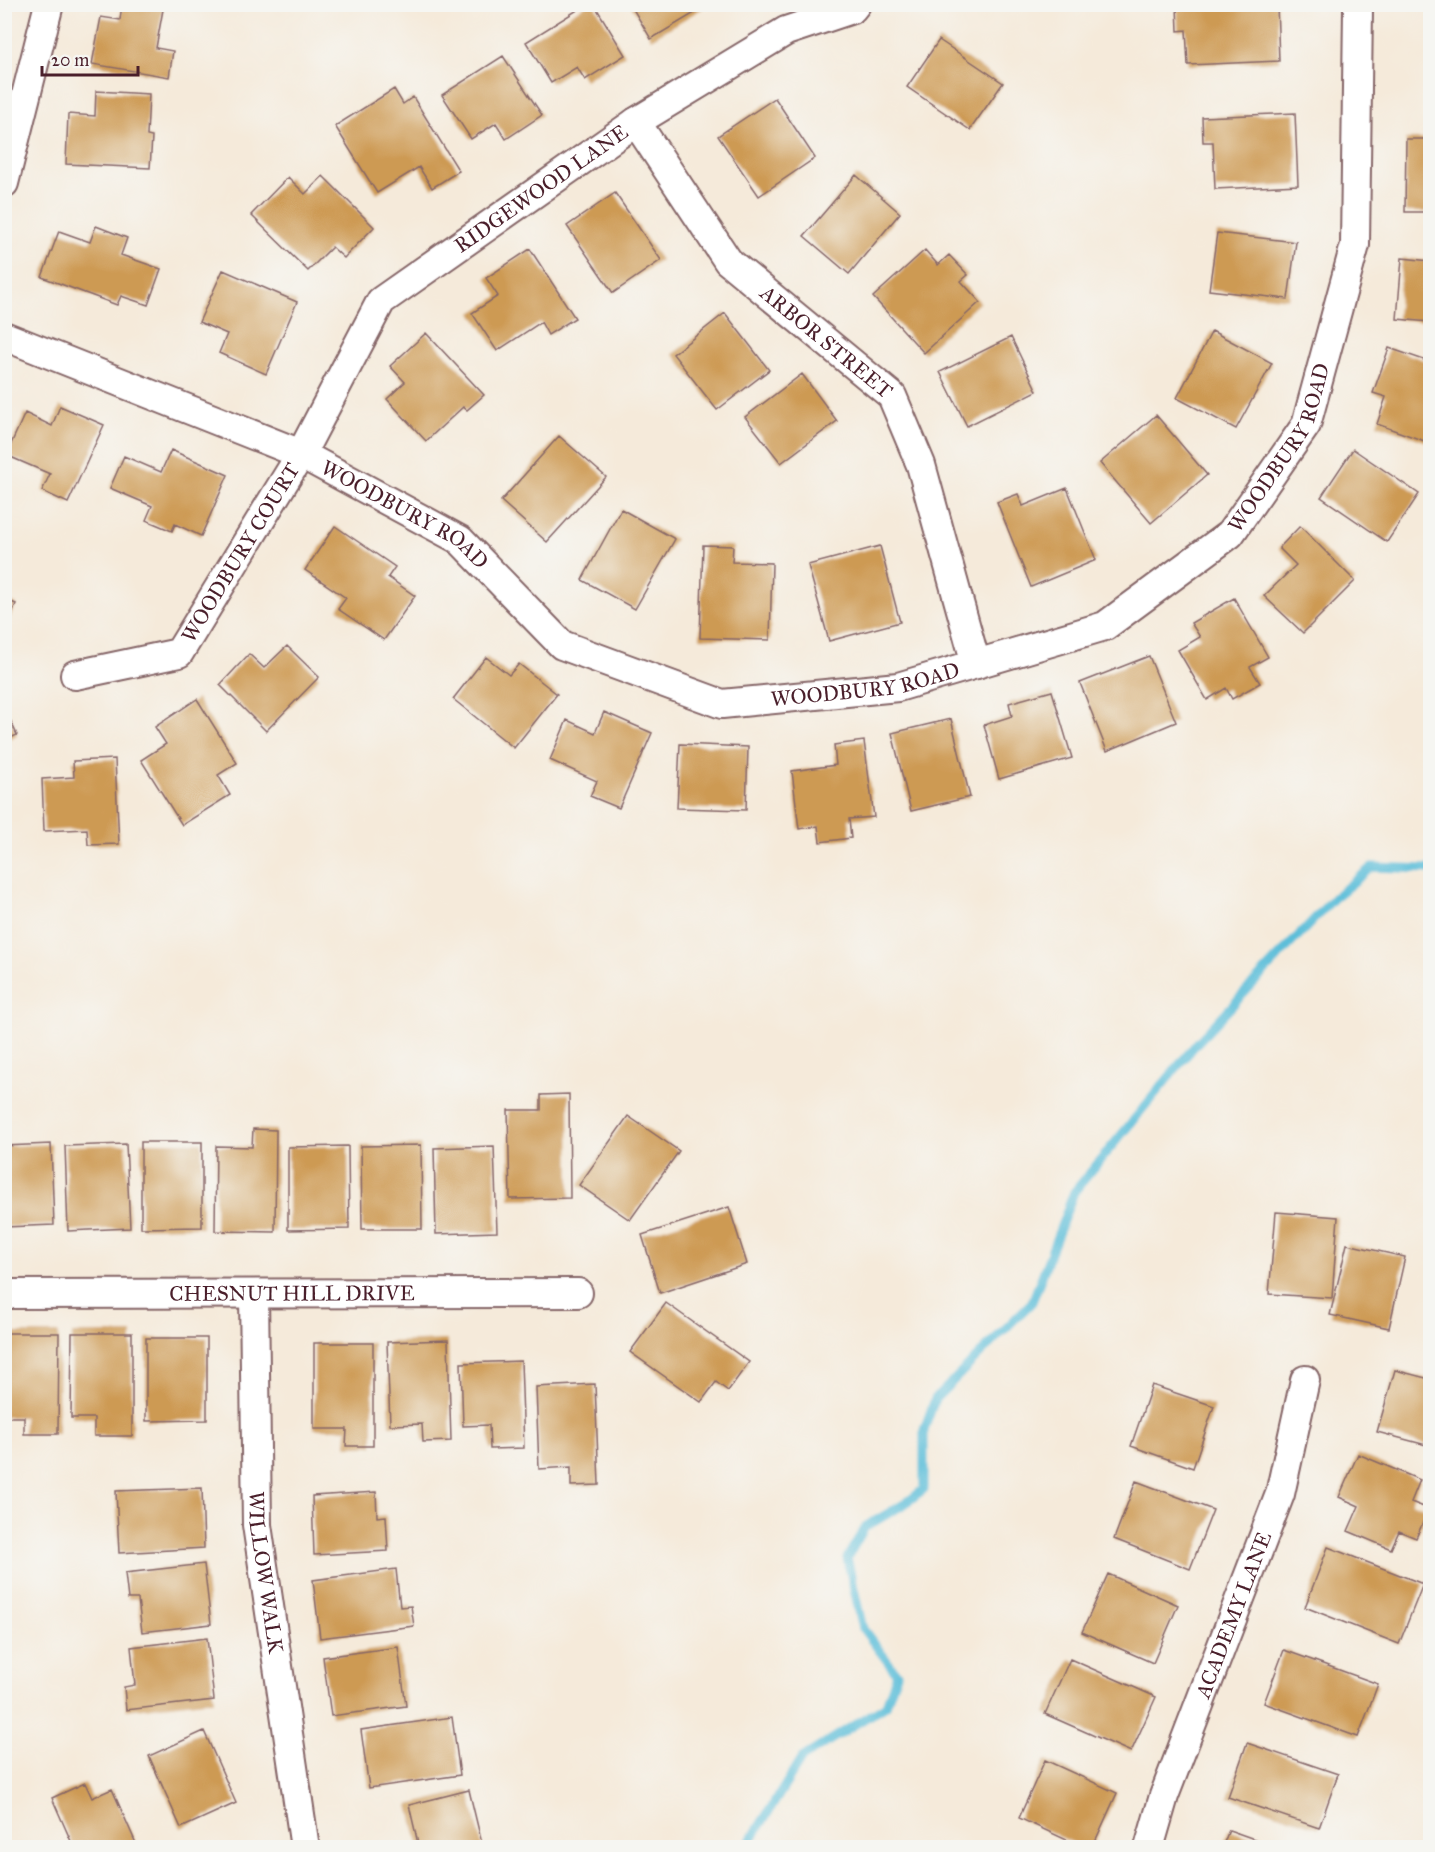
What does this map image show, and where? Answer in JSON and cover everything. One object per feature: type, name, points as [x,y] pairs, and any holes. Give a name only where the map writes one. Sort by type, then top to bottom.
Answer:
[{"type":"street","points":[[4,183],[49,4]]},
{"type":"street","name":"RIDGEWOOD LANE","points":[[301,454],[381,301],[636,122],[786,31],[852,9],[856,4]]},
{"type":"street","name":"WOODBURY ROAD","points":[[4,336],[301,454],[460,540],[562,645],[722,704],[898,687],[1105,626],[1230,534],[1306,425],[1355,245],[1358,9]]},
{"type":"street","name":"ARBOR STREET","points":[[636,122],[728,261],[892,396],[921,465],[976,664]]},
{"type":"street","name":"WOODBURY COURT","points":[[75,675],[179,653],[301,454]]},
{"type":"street","name":"CHESNUT HILL DRIVE","points":[[4,1294],[578,1293]]},
{"type":"street","name":"WILLOW WALK","points":[[254,1294],[257,1525],[305,1848]]},
{"type":"street","name":"ACADEMY LANE","points":[[1149,1848],[1164,1796],[1281,1494],[1305,1380]]},
{"type":"building","points":[[122,4],[164,4],[156,48],[173,51],[169,77],[92,64],[101,17],[120,20]]},
{"type":"building","points":[[587,4],[594,4],[625,55],[585,80],[577,67],[551,83],[526,42]]},
{"type":"building","points":[[630,4],[700,4],[703,8],[651,39]]},
{"type":"building","points":[[1277,4],[1279,61],[1188,65],[1186,30],[1178,31],[1177,6]]},
{"type":"building","points":[[939,40],[1003,83],[970,130],[907,87]]},
{"type":"building","points":[[503,56],[542,115],[506,139],[496,123],[471,139],[442,95]]},
{"type":"building","points":[[394,89],[403,104],[413,97],[459,171],[432,188],[419,167],[377,193],[335,126]]},
{"type":"building","points":[[96,91],[149,94],[147,136],[152,137],[150,168],[66,164],[68,114],[95,116]]},
{"type":"building","points":[[775,98],[815,158],[759,196],[718,136]]},
{"type":"building","points":[[1295,113],[1298,185],[1215,189],[1213,142],[1203,142],[1202,117]]},
{"type":"building","points":[[1406,139],[1430,139],[1430,212],[1405,212]]},
{"type":"building","points":[[856,175],[900,213],[849,274],[804,236]]},
{"type":"building","points":[[323,176],[374,227],[344,258],[332,247],[308,271],[251,215],[288,177],[305,194]]},
{"type":"building","points":[[615,193],[661,260],[613,293],[567,226]]},
{"type":"building","points":[[96,226],[127,238],[121,255],[161,269],[148,305],[121,296],[117,305],[42,277],[59,231],[90,242]]},
{"type":"building","points":[[1217,233],[1296,242],[1288,299],[1209,290]]},
{"type":"building","points":[[530,249],[575,318],[548,335],[541,322],[497,351],[472,313],[498,296],[486,278]]},
{"type":"building","points":[[925,250],[938,265],[949,255],[968,275],[961,281],[980,302],[924,353],[873,297]]},
{"type":"building","points":[[1402,258],[1430,261],[1430,322],[1397,319]]},
{"type":"building","points":[[223,270],[297,302],[266,374],[219,353],[227,334],[199,322]]},
{"type":"building","points":[[725,313],[769,370],[717,410],[673,354]]},
{"type":"building","points":[[1212,331],[1272,363],[1236,429],[1177,398]]},
{"type":"building","points":[[426,333],[484,395],[467,410],[463,407],[426,441],[387,399],[405,382],[390,366]]},
{"type":"building","points":[[1011,337],[1037,391],[967,426],[940,372]]},
{"type":"building","points":[[1389,348],[1430,362],[1430,443],[1377,424],[1386,397],[1373,393]]},
{"type":"building","points":[[802,374],[837,421],[781,463],[745,417]]},
{"type":"building","points":[[60,406],[104,425],[68,503],[42,491],[50,474],[6,455],[25,413],[52,426]]},
{"type":"building","points":[[1156,415],[1207,475],[1151,523],[1100,463]]},
{"type":"building","points":[[559,436],[606,477],[547,542],[501,501]]},
{"type":"building","points":[[1353,449],[1419,494],[1387,542],[1321,497]]},
{"type":"building","points":[[171,450],[228,475],[201,536],[175,524],[172,531],[146,520],[152,506],[110,488],[124,456],[161,472]]},
{"type":"building","points":[[1067,488],[1096,560],[1031,587],[997,502],[1018,494],[1023,506]]},
{"type":"building","points":[[621,509],[675,539],[635,609],[582,580]]},
{"type":"building","points":[[335,526],[395,567],[388,577],[415,596],[384,640],[338,609],[346,598],[305,570]]},
{"type":"building","points":[[1300,526],[1355,581],[1303,633],[1264,596],[1296,565],[1279,548]]},
{"type":"building","points":[[703,545],[733,546],[732,562],[772,563],[770,640],[700,638]]},
{"type":"building","points":[[880,546],[900,622],[829,641],[808,565]]},
{"type":"building","points":[[1234,598],[1268,657],[1250,667],[1260,683],[1232,699],[1226,688],[1207,700],[1178,650],[1200,637],[1191,623]]},
{"type":"building","points":[[4,599],[16,604],[4,630]]},
{"type":"building","points":[[287,646],[319,677],[266,731],[220,685],[249,654],[264,668]]},
{"type":"building","points":[[1149,656],[1176,722],[1107,751],[1080,683]]},
{"type":"building","points":[[486,657],[509,675],[519,664],[557,694],[514,748],[453,699]]},
{"type":"building","points":[[1052,691],[1072,758],[999,779],[984,725],[1012,716],[1009,703]]},
{"type":"building","points":[[197,699],[237,763],[218,775],[230,795],[182,825],[141,760],[166,744],[155,727]]},
{"type":"building","points":[[4,706],[17,735],[4,741]]},
{"type":"building","points":[[604,712],[652,733],[619,808],[590,796],[597,781],[550,760],[567,720],[595,733]]},
{"type":"building","points":[[951,719],[970,797],[911,811],[892,733]]},
{"type":"building","points":[[864,741],[874,817],[849,819],[851,838],[820,842],[818,826],[799,829],[792,771],[836,765],[834,745]]},
{"type":"building","points":[[680,744],[748,747],[746,810],[677,808]]},
{"type":"building","points":[[115,759],[119,844],[88,845],[87,829],[44,831],[42,779],[74,777],[73,761]]},
{"type":"building","points":[[569,1094],[570,1198],[510,1199],[508,1110],[541,1110],[541,1095]]},
{"type":"building","points":[[628,1116],[679,1151],[630,1220],[579,1185]]},
{"type":"building","points":[[253,1129],[276,1130],[275,1232],[215,1231],[216,1146],[252,1147]]},
{"type":"building","points":[[141,1142],[202,1142],[202,1227],[141,1228]]},
{"type":"building","points":[[51,1144],[54,1225],[4,1227],[4,1146]]},
{"type":"building","points":[[126,1144],[130,1228],[68,1231],[65,1146]]},
{"type":"building","points":[[421,1145],[422,1229],[362,1229],[361,1146]]},
{"type":"building","points":[[348,1146],[349,1229],[288,1230],[288,1147]]},
{"type":"building","points":[[494,1146],[497,1232],[436,1234],[434,1148]]},
{"type":"building","points":[[729,1207],[747,1264],[660,1293],[642,1235]]},
{"type":"building","points":[[1276,1212],[1338,1217],[1332,1298],[1269,1294]]},
{"type":"building","points":[[1347,1244],[1405,1257],[1389,1328],[1330,1315]]},
{"type":"building","points":[[666,1303],[749,1362],[728,1391],[716,1382],[701,1402],[630,1352]]},
{"type":"building","points":[[4,1333],[59,1333],[58,1434],[24,1434],[24,1417],[4,1417]]},
{"type":"building","points":[[72,1333],[132,1333],[132,1436],[94,1436],[94,1418],[71,1418]]},
{"type":"building","points":[[146,1338],[207,1338],[207,1420],[146,1421]]},
{"type":"building","points":[[448,1340],[451,1441],[423,1442],[422,1424],[390,1425],[387,1342]]},
{"type":"building","points":[[314,1343],[373,1343],[373,1446],[346,1446],[347,1429],[314,1429]]},
{"type":"building","points":[[521,1361],[524,1448],[490,1449],[489,1425],[463,1426],[461,1363]]},
{"type":"building","points":[[1395,1370],[1430,1379],[1430,1446],[1377,1432]]},
{"type":"building","points":[[595,1384],[599,1485],[571,1486],[571,1467],[539,1469],[536,1387]]},
{"type":"building","points":[[1152,1385],[1214,1406],[1193,1468],[1131,1446]]},
{"type":"building","points":[[1358,1454],[1420,1480],[1411,1502],[1429,1509],[1416,1538],[1399,1531],[1391,1549],[1348,1531],[1359,1506],[1339,1497]]},
{"type":"building","points":[[1136,1481],[1213,1510],[1190,1569],[1114,1539]]},
{"type":"building","points":[[202,1488],[204,1548],[119,1553],[116,1491]]},
{"type":"building","points":[[376,1492],[377,1517],[386,1516],[388,1551],[314,1555],[312,1496]]},
{"type":"building","points":[[1328,1547],[1423,1584],[1399,1644],[1305,1607]]},
{"type":"building","points":[[204,1564],[211,1624],[142,1632],[138,1599],[128,1599],[125,1573]]},
{"type":"building","points":[[396,1569],[400,1607],[411,1606],[414,1626],[320,1638],[313,1580]]},
{"type":"building","points":[[1108,1574],[1178,1605],[1153,1663],[1082,1632]]},
{"type":"building","points":[[207,1638],[214,1700],[126,1710],[124,1687],[135,1685],[131,1647]]},
{"type":"building","points":[[398,1647],[406,1706],[331,1716],[323,1657]]},
{"type":"building","points":[[1284,1650],[1378,1684],[1358,1737],[1264,1703]]},
{"type":"building","points":[[1070,1659],[1156,1697],[1131,1752],[1045,1714]]},
{"type":"building","points":[[452,1717],[460,1775],[369,1788],[361,1730]]},
{"type":"building","points":[[204,1731],[236,1803],[181,1828],[149,1756]]},
{"type":"building","points":[[1247,1743],[1338,1774],[1319,1828],[1228,1797]]},
{"type":"building","points":[[1045,1760],[1117,1793],[1092,1848],[1084,1848],[1019,1818]]},
{"type":"building","points":[[85,1783],[92,1798],[112,1789],[138,1848],[74,1848],[52,1798]]},
{"type":"building","points":[[469,1790],[483,1848],[419,1848],[409,1805]]},
{"type":"building","points":[[1229,1830],[1277,1847],[1277,1848],[1222,1848]]},
{"type":"waterway","points":[[746,1848],[802,1758],[886,1705],[897,1674],[863,1629],[847,1558],[865,1527],[906,1503],[924,1489],[924,1430],[935,1399],[1032,1302],[1074,1192],[1197,1043],[1334,898],[1372,867],[1430,869]]}]
